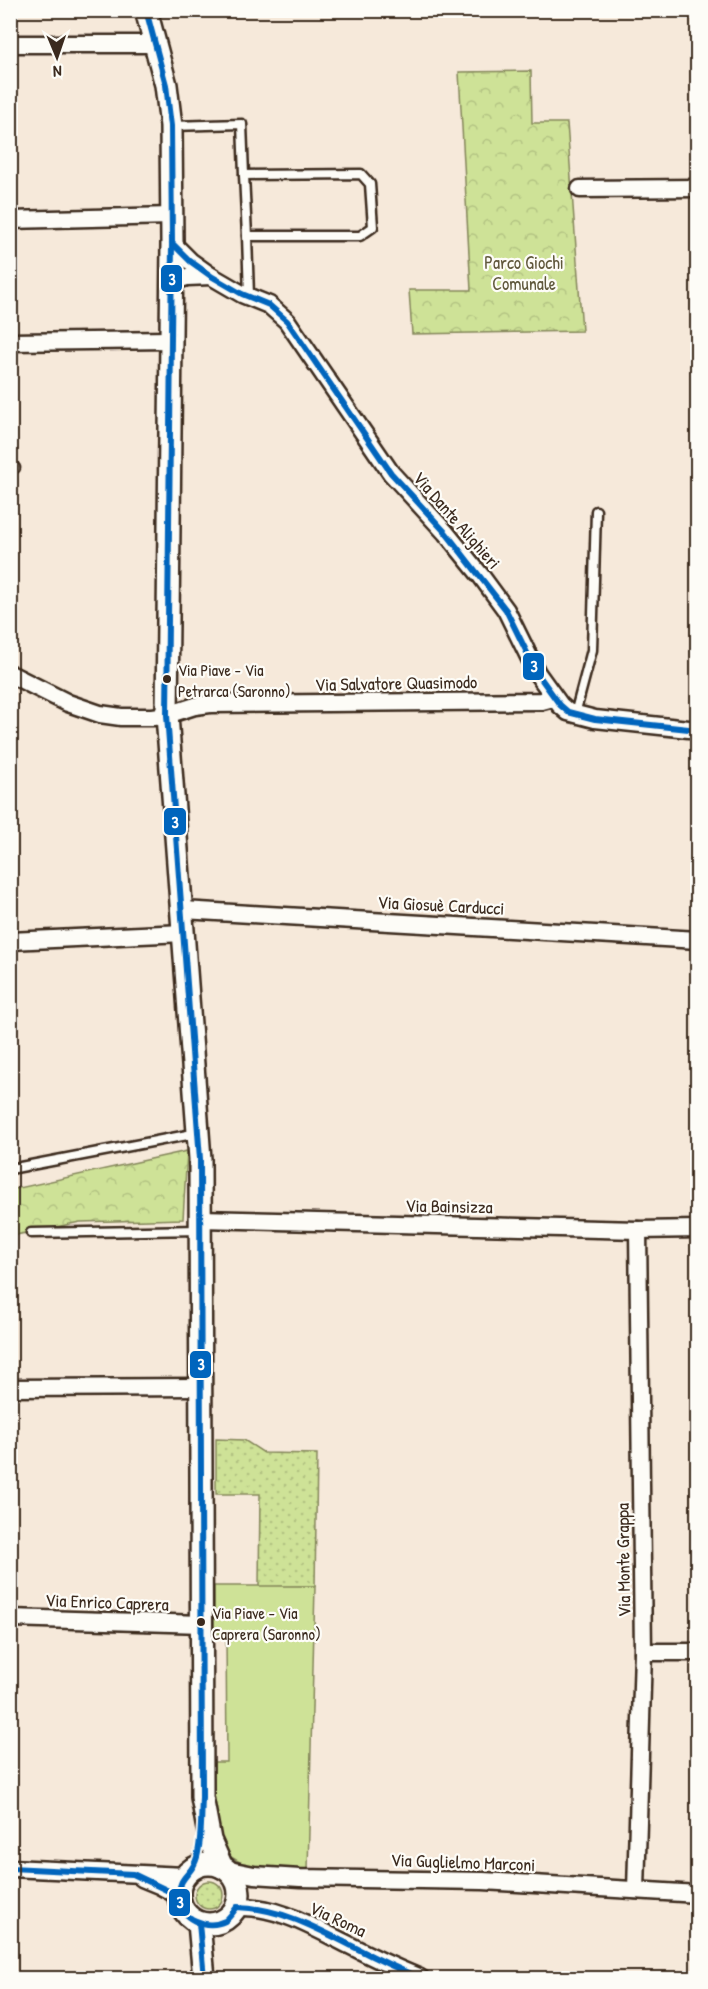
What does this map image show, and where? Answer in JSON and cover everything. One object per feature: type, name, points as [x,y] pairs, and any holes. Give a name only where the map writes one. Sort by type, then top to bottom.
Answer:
[{"type":"street","points":[[146,10],[166,85],[171,126],[172,282],[167,715],[198,1133],[200,1225],[202,1797],[198,1855],[186,1880],[180,1905],[188,1917],[208,1924],[231,1916],[237,1907],[240,1890],[238,1882],[226,1869],[210,1840],[202,1797]]},
{"type":"street","points":[[10,44],[156,44]]},
{"type":"street","points":[[580,189],[698,188]]},
{"type":"street","points":[[10,220],[172,216]]},
{"type":"street","name":"Via Dante Alighieri","points":[[172,243],[190,261],[249,297],[269,305],[286,321],[391,473],[482,576],[506,610],[537,674],[553,698],[568,712],[595,719],[698,730]]},
{"type":"street","points":[[172,282],[187,277],[212,276]]},
{"type":"street","points":[[10,342],[171,340]]},
{"type":"street","name":"Via Salvatore Quasimodo","points":[[10,674],[68,703],[100,714],[138,717],[167,715],[181,709],[210,705],[542,701],[553,698]]},
{"type":"street","name":"Via Giosuè Carducci","points":[[183,910],[698,940]]},
{"type":"street","points":[[10,940],[184,933]]},
{"type":"street","name":"Via Bainsizza","points":[[200,1225],[698,1229]]},
{"type":"street","name":"Via Monte Grappa","points":[[636,1890],[644,1652],[638,1230]]},
{"type":"street","points":[[10,1388],[201,1387]]},
{"type":"street","name":"Via Enrico Caprera","points":[[10,1618],[202,1624]]},
{"type":"street","points":[[644,1652],[698,1652]]},
{"type":"street","points":[[10,1868],[133,1874],[186,1880],[209,1863],[226,1869]]},
{"type":"street","name":"Via Guglielmo Marconi","points":[[226,1869],[254,1875],[300,1878],[483,1881],[698,1894]]},
{"type":"street","name":"Via Roma","points":[[237,1907],[254,1906],[268,1909],[301,1922],[420,1978]]},
{"type":"street","points":[[206,1978],[208,1924]]},
{"type":"lane","points":[[171,126],[242,124],[249,297]]},
{"type":"lane","points":[[244,175],[361,174],[370,184],[373,227],[360,236],[247,236]]},
{"type":"lane","points":[[575,714],[592,650],[596,511]]},
{"type":"lane","points":[[10,1170],[198,1133]]},
{"type":"lane","points":[[31,1233],[200,1225]]},
{"type":"green space","name":"Parco Giochi Comunale","points":[[531,71],[532,123],[567,123],[582,331],[412,334],[409,290],[471,290],[459,72]]},
{"type":"green space","points":[[187,1151],[183,1219],[80,1222],[11,1236],[10,1190]]},
{"type":"green space","points":[[216,1439],[244,1440],[264,1453],[317,1454],[315,1586],[259,1587],[260,1494],[216,1494]]},
{"type":"green space","points":[[214,1586],[315,1586],[308,1870],[248,1867],[231,1857],[219,1842],[212,1823],[213,1762],[227,1762],[226,1634],[214,1633]]},
{"type":"green space","points":[[209,1881],[219,1885],[223,1895],[219,1905],[209,1909],[199,1905],[195,1895],[199,1885]]},
{"type":"transit line","name":"3","points":[[146,10],[166,85],[171,126],[167,715],[200,1159],[201,1835],[195,1864],[181,1884],[179,1898],[184,1912],[189,1917],[203,1923],[225,1921],[237,1907],[284,1915],[420,1978]]},
{"type":"transit line","name":"3","points":[[172,243],[190,261],[211,276],[242,294],[269,305],[287,321],[391,473],[446,533],[506,610],[537,673],[560,705],[568,712],[595,719],[698,730]]},
{"type":"transit line","name":"3","points":[[10,1868],[133,1874],[179,1896]]},
{"type":"transit line","name":"3","points":[[199,1923],[204,1978]]},
{"type":"place","name":"Via Piave - Via Petrarca (Saronno)","points":[[167,679]]},
{"type":"place","name":"Via Piave - Via Caprera (Saronno)","points":[[201,1622]]}]
